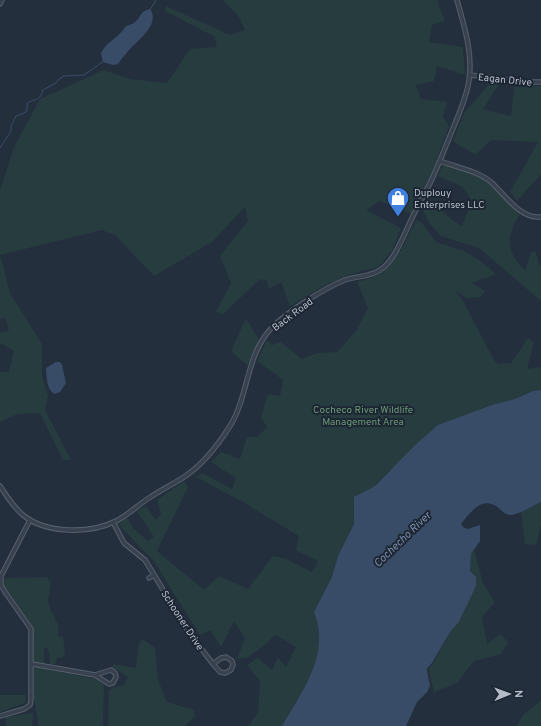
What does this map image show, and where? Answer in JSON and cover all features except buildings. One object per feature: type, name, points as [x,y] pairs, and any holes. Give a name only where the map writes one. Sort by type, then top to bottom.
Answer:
[{"type":"street","points":[[0,4],[2,0]]},
{"type":"street","name":"Back Road","points":[[0,486],[18,511],[30,520],[49,527],[64,530],[97,527],[113,522],[186,476],[209,455],[233,420],[253,359],[262,341],[273,326],[295,309],[330,287],[352,278],[378,272],[387,264],[395,251],[440,162],[464,100],[470,75],[469,46],[457,0]]},
{"type":"street","name":"Eagan Drive","points":[[470,75],[528,82],[541,82]]},
{"type":"street","points":[[440,162],[482,176],[491,182],[524,212],[530,216],[541,217]]},
{"type":"street","points":[[0,716],[24,710],[30,705],[32,664],[31,629],[5,592],[1,584],[1,576],[30,520]]},
{"type":"street","name":"Schooner Drive","points":[[113,522],[124,543],[142,556],[190,634],[213,664],[220,672],[225,673],[231,670],[233,665],[231,659],[226,657],[221,658],[213,664]]},
{"type":"street","points":[[149,578],[154,575]]},
{"type":"street","points":[[32,664],[95,675],[109,684],[113,683],[116,679],[116,675],[111,670],[95,675]]},
{"type":"green space","points":[[223,0],[437,0],[445,21],[432,25],[429,42],[463,47],[465,75],[437,66],[434,81],[416,85],[421,99],[447,102],[443,117],[449,126],[432,172],[411,214],[380,201],[366,210],[401,228],[392,251],[378,267],[357,272],[327,284],[290,306],[281,282],[269,289],[267,281],[260,279],[223,314],[216,312],[231,283],[220,256],[248,221],[245,207],[212,242],[154,276],[116,236],[102,230],[0,255],[0,190],[14,147],[40,99],[104,70],[130,79],[167,83],[190,49],[217,47],[215,37],[165,11],[166,6],[230,35],[245,30],[239,17]]},
{"type":"green space","points":[[491,82],[499,84],[483,109],[511,116],[514,87],[541,86],[541,174],[517,201],[510,192],[538,142],[491,140],[475,155],[453,141],[464,113]]},
{"type":"green space","points":[[443,163],[482,179],[491,185],[520,214],[511,233],[511,249],[515,259],[525,270],[531,253],[535,251],[541,268],[541,301],[479,248],[441,236],[430,224],[422,209],[428,198],[451,219],[462,226],[472,201],[463,187],[438,176]]},
{"type":"green space","name":"Cocheco River Wildlife Management Area","points":[[416,220],[421,222],[436,242],[464,251],[479,260],[496,274],[472,283],[485,291],[480,297],[467,298],[455,292],[461,297],[495,362],[499,364],[511,363],[528,338],[534,343],[527,369],[541,367],[541,390],[533,391],[515,399],[495,404],[389,471],[374,486],[339,555],[332,577],[315,612],[319,628],[319,643],[317,657],[312,672],[282,726],[248,726],[258,713],[260,681],[247,665],[258,658],[272,670],[278,658],[286,667],[296,647],[275,635],[266,644],[247,658],[237,659],[245,638],[234,621],[221,647],[210,630],[200,635],[153,560],[118,524],[127,518],[133,528],[148,541],[154,537],[137,511],[146,506],[156,520],[161,514],[157,500],[184,481],[188,487],[157,551],[204,590],[219,576],[248,589],[273,556],[286,559],[312,572],[318,561],[296,550],[299,536],[243,502],[196,477],[202,473],[232,489],[236,478],[211,462],[221,452],[240,459],[247,437],[257,437],[267,427],[261,417],[268,394],[280,396],[283,380],[257,361],[267,340],[272,345],[281,342],[302,359],[317,353],[337,352],[356,331],[368,308],[357,282],[371,278],[387,268],[399,251],[401,251]]},
{"type":"green space","points":[[0,255],[10,293],[42,344],[42,376],[48,396],[45,410],[71,460],[63,460],[40,413],[17,414],[0,422],[0,372],[9,372],[14,351],[2,344],[0,345],[0,333],[9,330],[5,318],[0,319]]},
{"type":"green space","points":[[246,318],[259,340],[248,366],[231,351]]},
{"type":"green space","points":[[541,502],[541,525],[536,545],[525,544],[521,512]]},
{"type":"green space","points":[[474,550],[483,583],[495,602],[482,617],[487,644],[500,634],[508,642],[501,654],[474,661],[457,683],[434,692],[428,668],[433,664],[450,632],[459,622],[476,586],[476,577],[470,571],[471,554]]},
{"type":"green space","points":[[47,577],[51,584],[48,601],[50,609],[58,624],[59,637],[63,636],[65,654],[62,658],[57,658],[55,664],[50,664],[49,651],[46,647],[44,649],[44,664],[36,663],[34,661],[32,625],[5,587],[4,579]]},
{"type":"green space","points":[[142,639],[155,648],[158,680],[167,702],[194,710],[195,716],[185,726],[108,726],[109,691],[112,688],[124,685],[128,677],[112,667],[113,664],[136,668],[138,647]]},
{"type":"green space","points":[[36,667],[96,679],[104,685],[103,726],[38,726],[34,699],[34,669]]},
{"type":"green space","points":[[0,695],[26,695],[25,703],[0,712]]},
{"type":"green space","points":[[541,701],[541,726],[516,726],[525,713]]},
{"type":"green space","points":[[33,713],[32,726],[6,726],[6,717]]},
{"type":"water","points":[[150,9],[153,15],[152,20],[150,26],[142,37],[118,64],[113,65],[103,62],[101,53],[103,49],[126,26],[134,23],[142,12]]},
{"type":"water","points":[[56,362],[60,362],[62,365],[66,383],[60,392],[54,394],[48,386],[46,368]]},
{"type":"water","name":"Cochecho River","points":[[541,390],[541,502],[512,515],[505,514],[496,506],[485,503],[472,511],[461,524],[464,528],[468,529],[480,525],[480,541],[471,554],[470,571],[476,577],[476,586],[459,622],[450,632],[432,663],[427,668],[430,686],[427,692],[417,702],[406,726],[282,726],[305,686],[317,657],[319,643],[318,628],[314,612],[332,577],[338,556],[354,524],[354,497],[375,486],[415,445],[438,425],[495,404],[515,399],[533,391]]},
{"type":"waterway","points":[[150,10],[156,0]]},
{"type":"waterway","points":[[0,148],[11,131],[11,126],[16,116],[27,111],[27,103],[38,99],[43,90],[56,83],[64,76],[84,75],[104,61]]},
{"type":"place","name":"Duplouy Enterprises LLC","points":[[398,218]]}]
